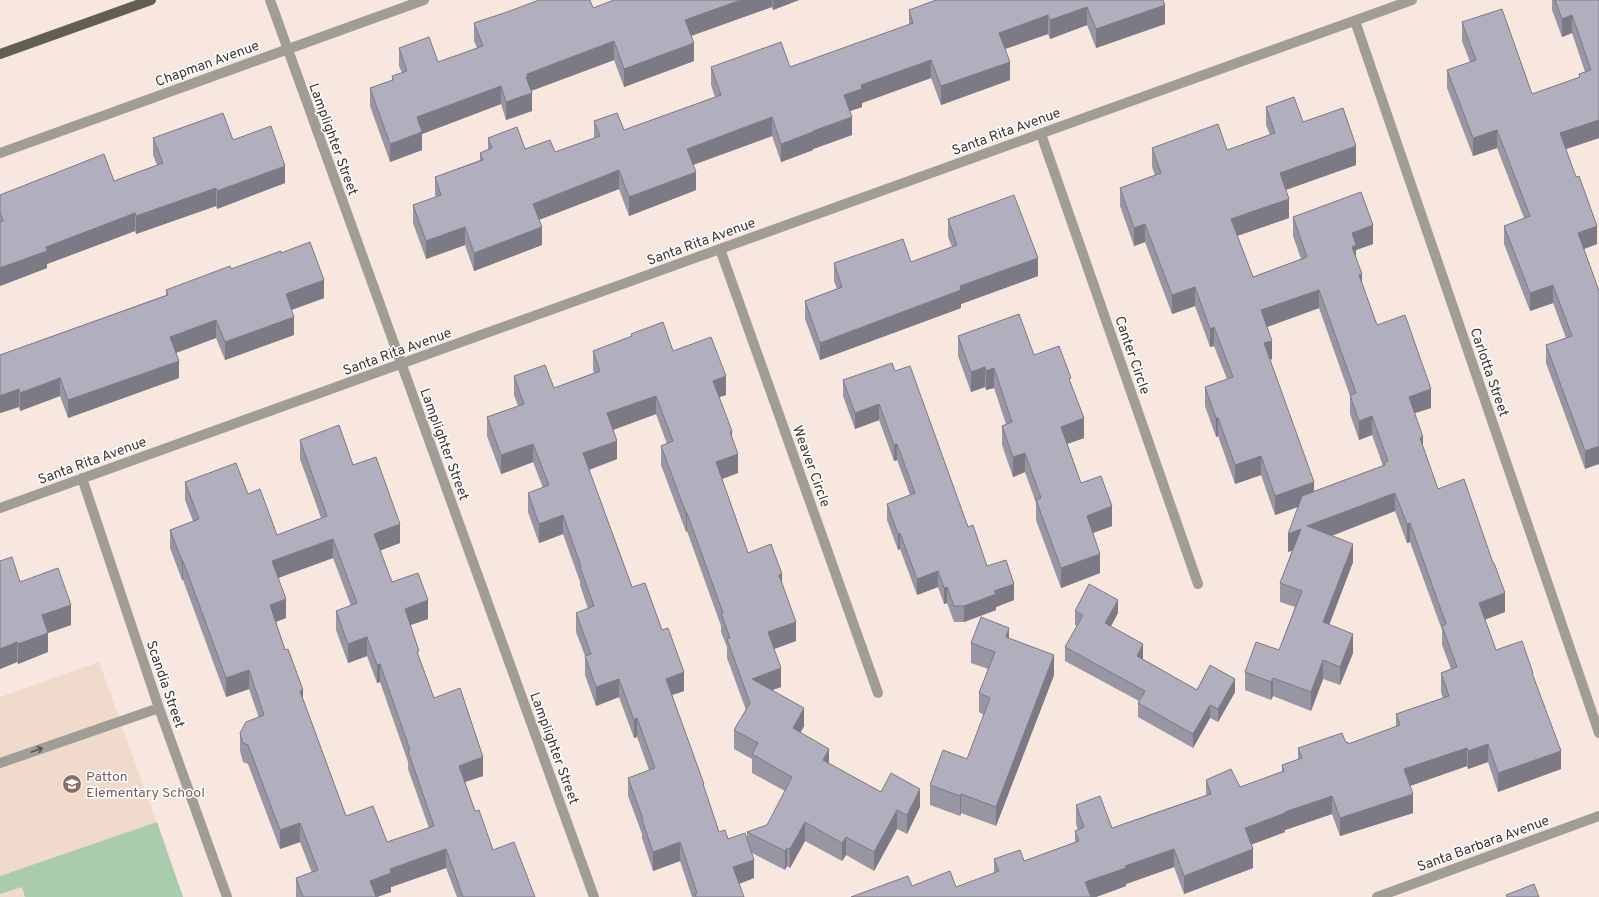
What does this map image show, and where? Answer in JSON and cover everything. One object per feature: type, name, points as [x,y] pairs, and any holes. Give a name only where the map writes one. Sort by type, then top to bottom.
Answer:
[{"type":"main road","points":[[0,54],[151,0]]},
{"type":"street","name":"Lamplighter Street","points":[[270,0],[286,50],[402,365],[594,897]]},
{"type":"street","name":"Chapman Avenue","points":[[0,153],[424,0]]},
{"type":"street","name":"Santa Rita Avenue","points":[[0,508],[402,365],[1412,0]]},
{"type":"street","name":"Carlotta Street","points":[[1355,21],[1599,733]]},
{"type":"street","name":"Canter Circle","points":[[1041,134],[1198,584]]},
{"type":"street","name":"Weaver Circle","points":[[720,249],[878,693]]},
{"type":"street","name":"Scandia Street","points":[[82,478],[160,708],[227,897]]},
{"type":"street","points":[[0,763],[160,708]]},
{"type":"street","name":"Santa Barbara Avenue","points":[[1377,897],[1599,816]]},
{"type":"shaded area","name":"Patton Elementary School","points":[[99,662],[183,897],[0,897],[0,697]]},
{"type":"green space","points":[[157,822],[183,897],[25,897],[22,887],[0,894],[0,876]]},
{"type":"building","points":[[539,0],[590,0],[593,8],[614,0],[741,0],[685,20],[694,43],[624,69],[614,41],[527,74],[528,76],[526,77],[532,93],[506,102],[501,86],[417,117],[422,132],[390,144],[370,88],[393,80],[392,76],[407,71],[399,48],[429,37],[438,62],[483,46],[474,23]]},
{"type":"building","points":[[936,0],[1163,0],[1165,5],[1096,29],[1087,7],[1050,20],[1048,15],[999,33],[1010,62],[941,86],[931,60],[861,85],[862,89],[844,95],[852,117],[781,144],[772,117],[687,149],[696,172],[629,197],[619,170],[533,204],[542,227],[474,253],[465,227],[426,241],[413,205],[441,195],[435,177],[483,160],[480,153],[492,148],[488,138],[517,127],[525,149],[550,140],[555,152],[600,136],[594,121],[617,113],[624,130],[721,95],[711,67],[781,42],[790,67],[913,23],[909,10]]},
{"type":"building","points":[[1555,0],[1599,0],[1599,120],[1560,133],[1576,177],[1579,176],[1597,226],[1578,233],[1599,291],[1599,446],[1585,451],[1546,345],[1572,336],[1553,285],[1530,293],[1504,226],[1530,216],[1497,130],[1473,138],[1447,70],[1476,60],[1462,22],[1502,9],[1532,94],[1580,77],[1579,74],[1591,70],[1572,15],[1562,19]]},
{"type":"building","points":[[1294,97],[1303,122],[1343,108],[1356,146],[1280,173],[1289,199],[1231,219],[1253,277],[1307,257],[1293,217],[1361,192],[1373,225],[1352,233],[1356,245],[1352,247],[1362,274],[1359,275],[1377,325],[1405,315],[1431,389],[1409,397],[1423,437],[1420,438],[1438,489],[1464,479],[1505,593],[1479,603],[1496,650],[1522,641],[1532,673],[1561,751],[1498,773],[1488,744],[1468,751],[1467,748],[1404,769],[1413,794],[1340,818],[1332,796],[1285,812],[1245,828],[1253,849],[1184,876],[1174,849],[1085,882],[1091,897],[851,897],[908,876],[912,886],[950,871],[956,887],[999,871],[994,859],[1020,850],[1024,861],[1079,841],[1075,831],[1084,827],[1076,805],[1100,796],[1112,828],[1211,794],[1206,780],[1231,769],[1240,787],[1284,771],[1282,765],[1302,758],[1298,748],[1342,733],[1346,743],[1348,742],[1348,744],[1400,725],[1396,714],[1449,696],[1441,673],[1457,667],[1442,626],[1446,624],[1410,523],[1407,524],[1395,493],[1307,526],[1353,544],[1323,622],[1353,634],[1340,667],[1323,660],[1311,692],[1273,678],[1271,682],[1245,672],[1256,642],[1279,650],[1302,591],[1280,583],[1301,529],[1288,534],[1302,496],[1385,465],[1384,463],[1388,461],[1372,416],[1359,421],[1350,395],[1356,393],[1319,290],[1261,310],[1272,341],[1264,343],[1314,482],[1275,496],[1261,456],[1235,465],[1205,387],[1233,377],[1214,327],[1210,329],[1195,287],[1172,295],[1145,224],[1134,228],[1120,188],[1161,173],[1152,148],[1218,124],[1227,150],[1275,133],[1266,107]]},
{"type":"building","points":[[223,113],[233,140],[271,126],[285,166],[217,191],[216,188],[136,216],[135,213],[46,247],[47,251],[0,268],[0,222],[3,221],[0,212],[0,195],[104,154],[114,181],[163,163],[153,138]]},
{"type":"building","points":[[1014,195],[1038,258],[960,286],[961,290],[820,343],[805,301],[842,287],[834,263],[903,239],[911,262],[957,245],[948,219]]},
{"type":"building","points":[[310,242],[324,280],[286,294],[294,317],[225,342],[216,320],[170,337],[179,361],[68,400],[60,378],[20,393],[19,389],[0,396],[0,355],[168,295],[166,290],[230,266],[231,269]]},
{"type":"building","points":[[1019,314],[1034,355],[1059,346],[1071,378],[1069,379],[1084,418],[1061,427],[1081,483],[1101,476],[1112,506],[1087,516],[1100,554],[1061,568],[1036,500],[1041,498],[1025,453],[1013,457],[1002,426],[1012,422],[994,368],[986,371],[985,367],[971,372],[958,336]]},
{"type":"building","points":[[663,322],[673,351],[711,337],[726,376],[713,381],[732,431],[730,432],[738,454],[716,462],[748,553],[771,544],[782,574],[779,575],[796,622],[768,632],[781,668],[752,679],[804,708],[793,728],[829,749],[823,760],[881,792],[891,773],[920,789],[907,815],[897,810],[874,852],[846,837],[842,843],[805,822],[790,849],[787,848],[785,851],[747,832],[767,825],[792,777],[752,754],[758,743],[734,730],[750,703],[727,639],[730,638],[721,613],[723,613],[661,446],[673,441],[656,396],[607,413],[617,441],[583,453],[632,587],[645,583],[662,630],[668,628],[684,672],[666,679],[704,784],[719,832],[725,830],[728,839],[745,833],[754,860],[733,867],[744,897],[696,897],[695,894],[697,893],[680,842],[653,852],[628,778],[655,768],[637,718],[634,720],[619,679],[596,687],[585,656],[591,654],[576,613],[594,606],[563,515],[539,524],[528,493],[549,485],[533,444],[501,455],[487,417],[524,404],[514,376],[545,365],[554,388],[600,371],[593,351]]},
{"type":"building","points":[[892,363],[895,371],[910,366],[968,527],[973,525],[987,566],[1006,560],[1014,584],[994,591],[996,594],[964,606],[954,606],[947,587],[944,588],[938,571],[917,579],[900,533],[898,534],[887,504],[915,493],[897,444],[894,445],[879,404],[855,413],[843,380]]},
{"type":"building","points":[[339,425],[353,465],[376,457],[400,524],[374,534],[392,582],[418,573],[428,600],[405,609],[419,651],[417,652],[434,698],[460,688],[483,757],[459,766],[475,811],[479,810],[493,850],[514,842],[535,897],[463,897],[446,849],[390,869],[391,873],[370,881],[376,897],[303,897],[296,878],[318,870],[300,823],[280,830],[248,745],[243,743],[240,733],[246,722],[264,715],[249,670],[226,678],[170,530],[199,519],[185,482],[236,463],[248,494],[260,489],[277,535],[327,516],[300,440]],"holes":[[[333,539],[357,603],[336,611],[348,644],[367,637],[377,665],[380,664],[410,750],[408,751],[434,826],[387,842],[373,806],[346,816],[300,691],[303,690],[288,649],[285,650],[270,605],[286,599],[272,561]]]},
{"type":"building","points":[[12,557],[20,582],[58,568],[71,605],[42,615],[48,633],[18,644],[17,642],[0,649],[0,561]]},
{"type":"building","points":[[1089,584],[1118,600],[1105,623],[1143,644],[1137,656],[1197,690],[1210,665],[1235,679],[1218,709],[1210,705],[1193,734],[1138,703],[1145,691],[1065,647],[1083,615],[1075,611]]},
{"type":"building","points":[[981,617],[1009,628],[1006,637],[1054,655],[996,807],[961,794],[960,796],[930,785],[943,750],[967,759],[990,698],[979,693],[995,652],[971,643]]},
{"type":"building","points":[[1534,884],[1539,897],[1507,897],[1506,895]]},
{"type":"place","name":"Patton Elementary School","points":[[72,784]]}]
